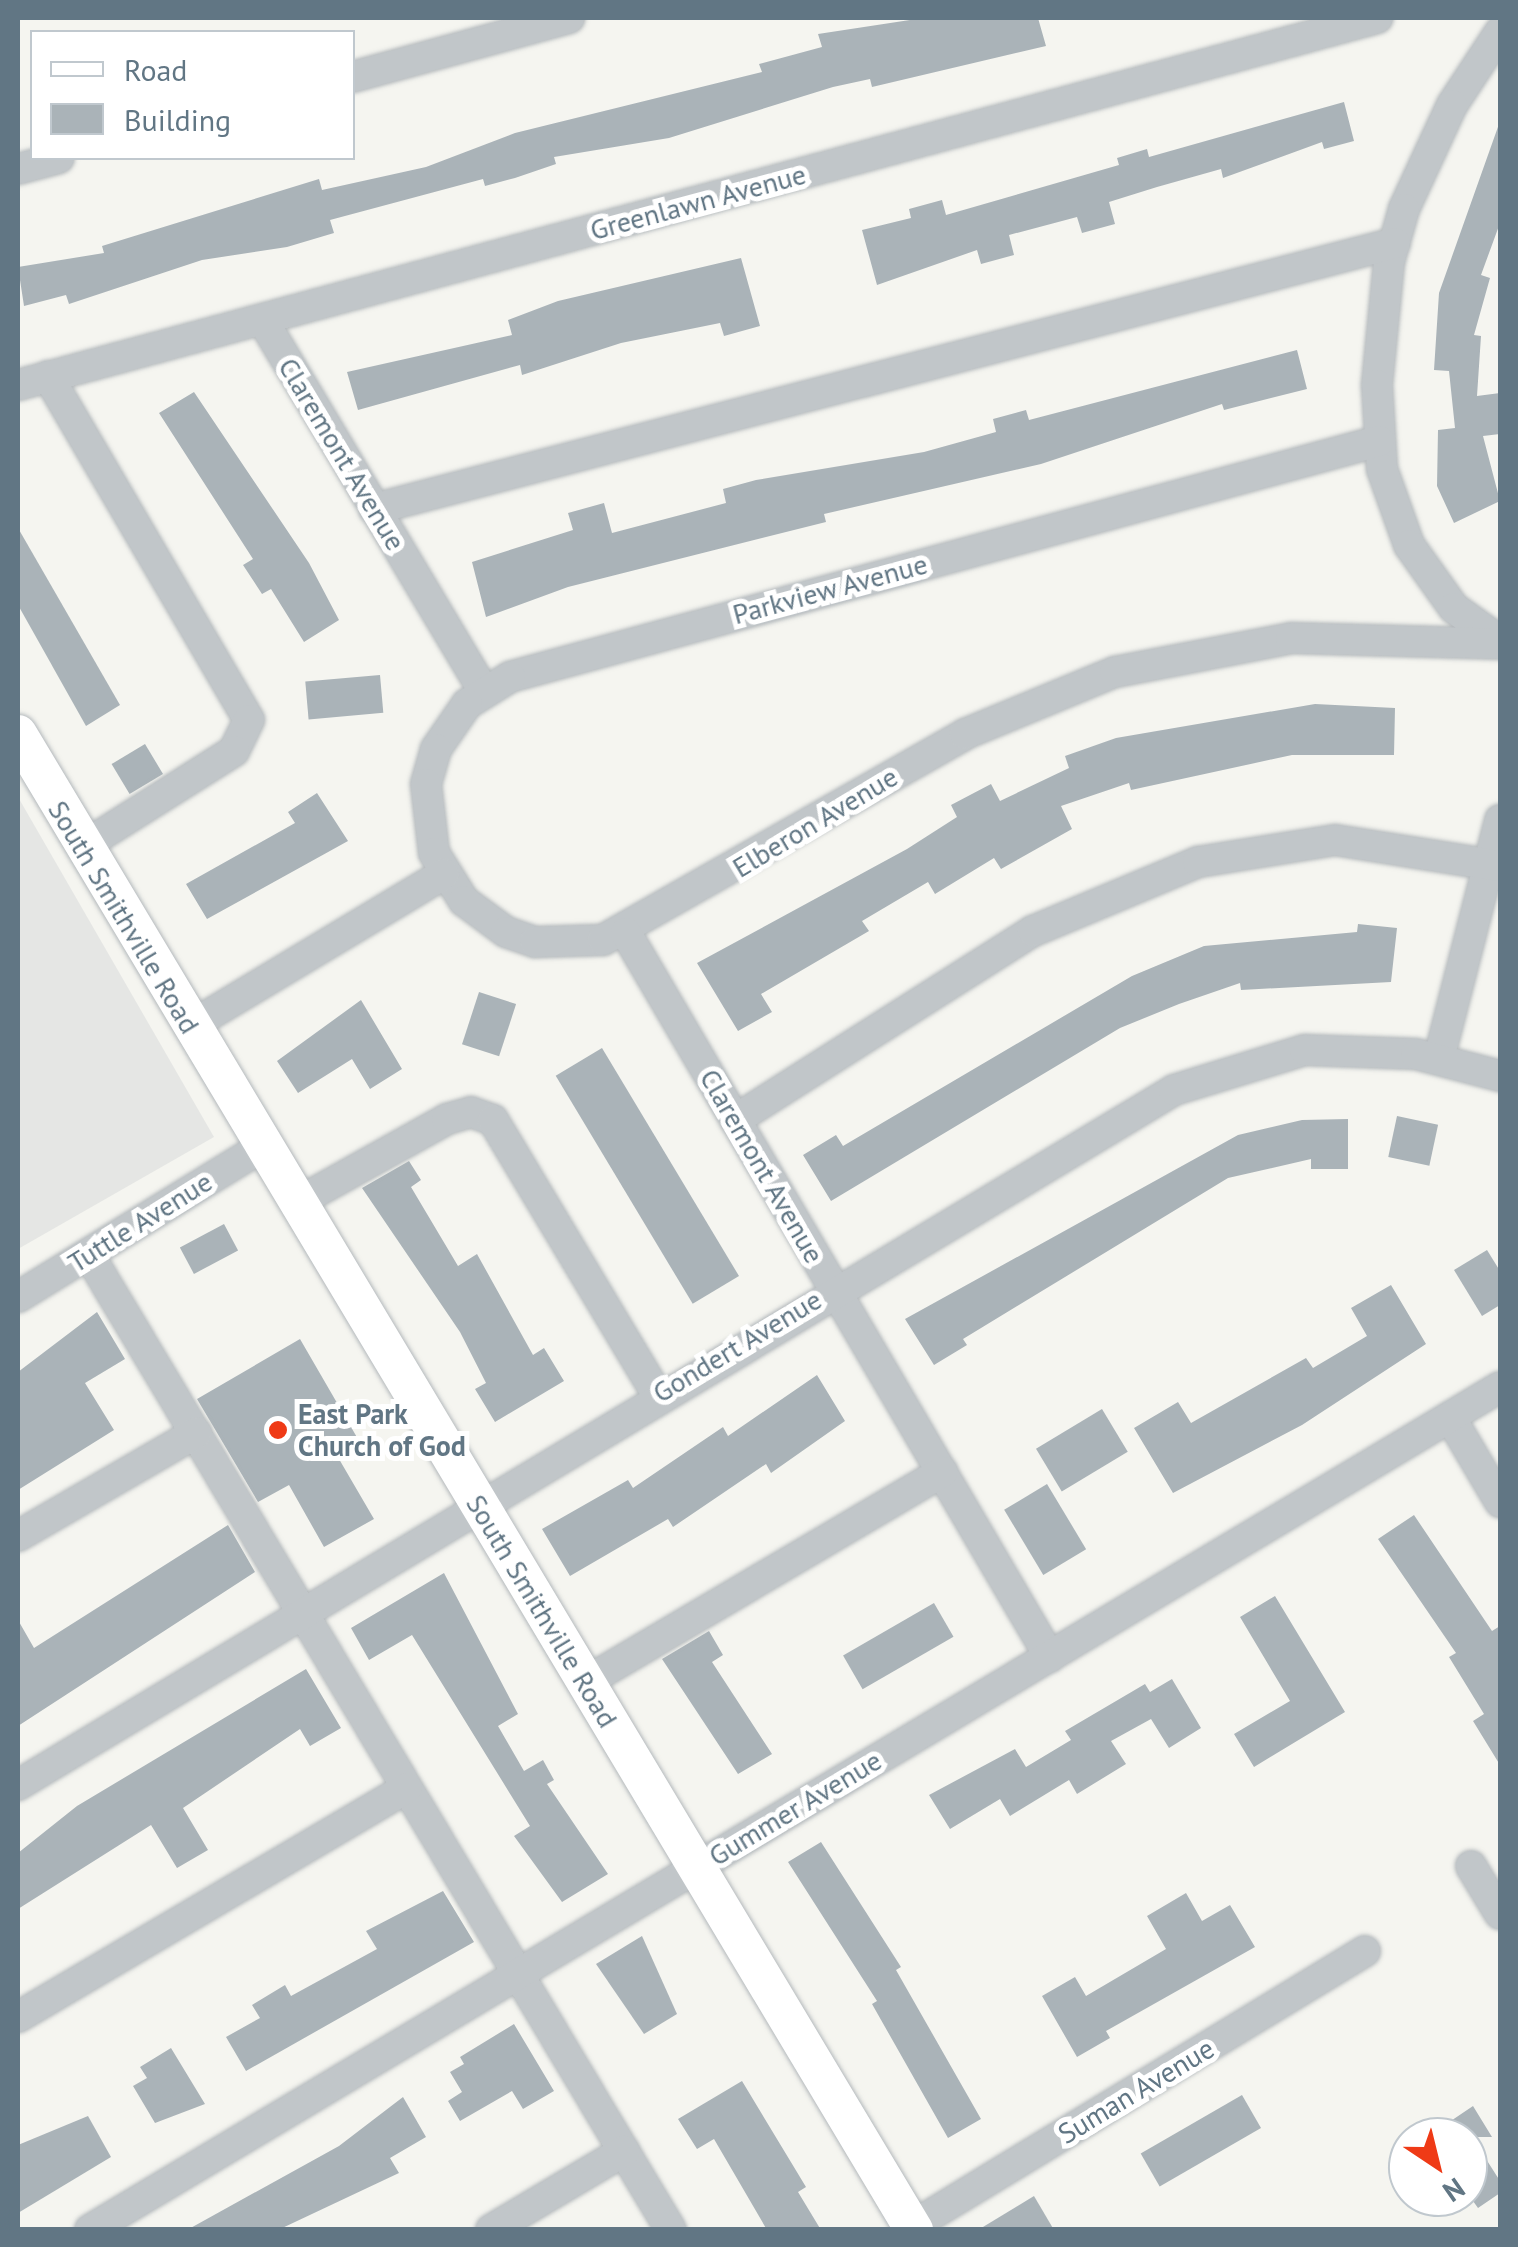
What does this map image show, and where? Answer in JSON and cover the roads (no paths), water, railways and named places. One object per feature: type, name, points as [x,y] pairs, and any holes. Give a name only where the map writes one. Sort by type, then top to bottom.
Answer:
[{"type":"main road","name":"South Smithville Road","points":[[18,734],[188,1027],[298,1202],[911,2228]]},
{"type":"street","points":[[355,76],[570,18]]},
{"type":"street","name":"Greenlawn Avenue","points":[[18,384],[1378,18]]},
{"type":"street","points":[[1500,32],[1426,156],[1394,243],[1380,323],[1379,441],[1393,508],[1423,568],[1454,608],[1500,642]]},
{"type":"street","points":[[18,169],[52,160]]},
{"type":"street","points":[[374,509],[1394,243]]},
{"type":"street","name":"Claremont Avenue","points":[[262,319],[484,691]]},
{"type":"street","points":[[48,376],[249,720],[234,751],[82,847]]},
{"type":"street","name":"Parkview Avenue","points":[[444,874],[426,822],[426,784],[449,725],[484,691],[549,665],[1379,441]]},
{"type":"street","name":"Elberon Avenue","points":[[444,874],[484,919],[520,937],[574,945],[626,933],[964,734],[1115,672],[1291,638],[1500,642]]},
{"type":"street","points":[[1439,1058],[1495,864],[1500,820]]},
{"type":"street","points":[[735,1120],[1032,932],[1198,862],[1335,840],[1495,864]]},
{"type":"street","points":[[188,1027],[444,874]]},
{"type":"street","name":"Claremont Avenue","points":[[626,933],[1050,1657]]},
{"type":"street","name":"Gondert Avenue","points":[[18,1785],[834,1288],[1216,1072],[1305,1050],[1439,1058],[1500,1076]]},
{"type":"street","points":[[298,1202],[447,1119],[471,1112],[493,1120],[657,1394]]},
{"type":"street","name":"Tuttle Avenue","points":[[18,1298],[262,1146]]},
{"type":"street","points":[[89,1254],[671,2230]]},
{"type":"street","name":"Gummer Avenue","points":[[90,2230],[1500,1387]]},
{"type":"street","points":[[1450,1417],[1500,1502]]},
{"type":"street","points":[[18,1536],[196,1432]]},
{"type":"street","points":[[584,1683],[942,1472]]},
{"type":"street","points":[[18,2017],[407,1788]]},
{"type":"street","points":[[1470,1866],[1500,1914]]},
{"type":"street","name":"Suman Avenue","points":[[911,2228],[1365,1951]]},
{"type":"street","points":[[491,2230],[624,2151]]},
{"type":"place","name":"East Park Church of God","points":[[278,1430]]}]
